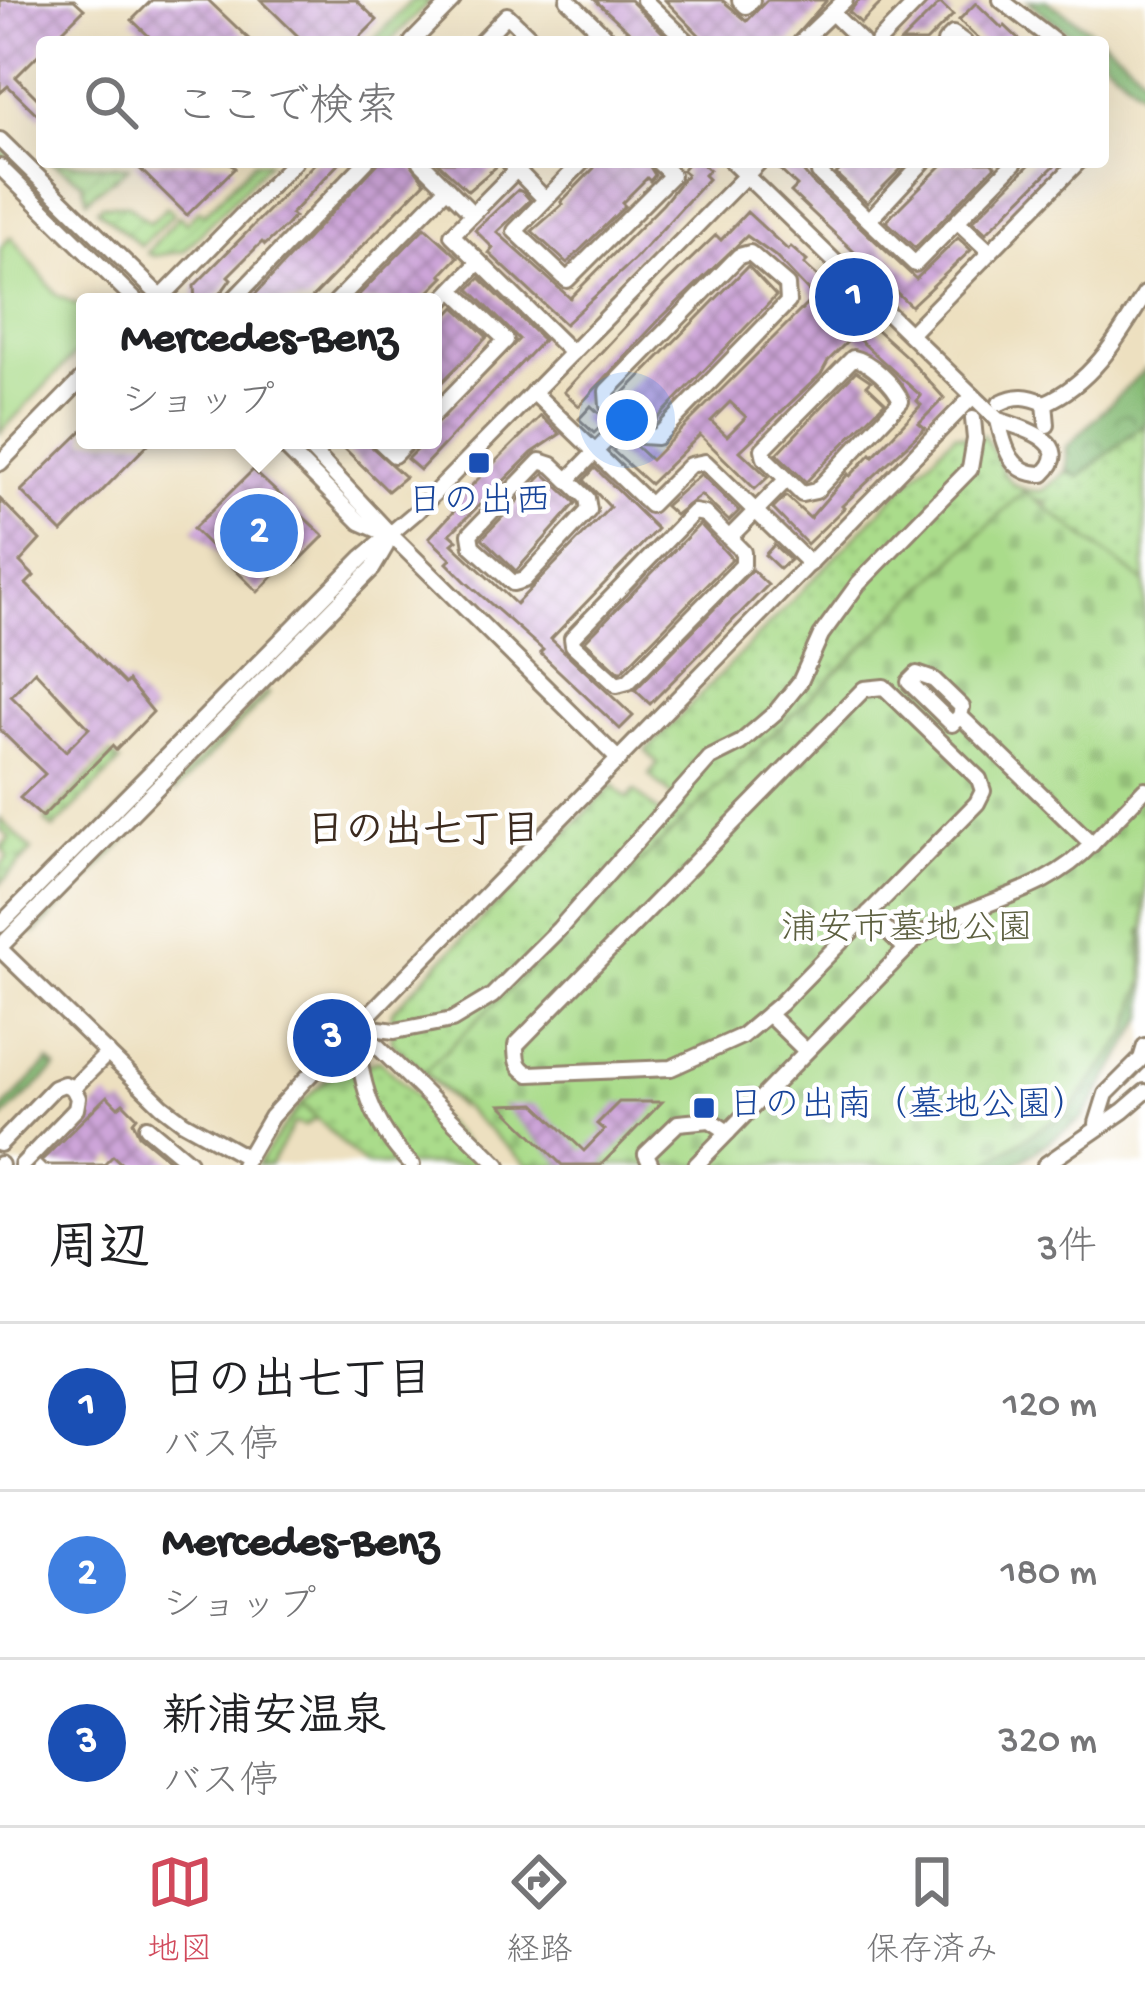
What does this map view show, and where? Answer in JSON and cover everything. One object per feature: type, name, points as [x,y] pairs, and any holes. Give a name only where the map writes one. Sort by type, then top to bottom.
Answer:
[{"type":"street","points":[[418,36],[453,0]]},
{"type":"street","points":[[568,0],[605,36]]},
{"type":"street","points":[[644,0],[682,36]]},
{"type":"street","points":[[740,0],[746,6],[752,0]]},
{"type":"street","points":[[807,36],[845,0]]},
{"type":"street","points":[[884,36],[919,0]]},
{"type":"street","points":[[1001,0],[1034,36]]},
{"type":"street","points":[[832,13],[856,36]]},
{"type":"street","points":[[487,36],[507,15],[529,36]]},
{"type":"street","points":[[0,140],[154,293]]},
{"type":"street","points":[[0,167],[128,293]]},
{"type":"street","points":[[168,293],[288,168]]},
{"type":"street","points":[[240,293],[360,168]]},
{"type":"street","points":[[427,168],[472,213]]},
{"type":"street","points":[[513,168],[452,235],[572,353]]},
{"type":"street","points":[[520,168],[545,200]]},
{"type":"street","points":[[576,168],[515,232],[567,280],[672,176],[664,168]]},
{"type":"street","points":[[738,168],[998,420],[1042,436],[1052,445],[1050,469],[1043,474],[1022,472],[1014,465],[998,420]]},
{"type":"street","points":[[0,925],[753,168]]},
{"type":"street","points":[[824,168],[819,173],[915,264],[1009,168]]},
{"type":"street","points":[[869,220],[917,168]]},
{"type":"street","points":[[910,334],[1072,168]]},
{"type":"street","points":[[345,293],[447,188]]},
{"type":"street","points":[[958,222],[991,252]]},
{"type":"street","points":[[750,253],[787,285],[788,302],[657,437],[646,439],[624,422],[605,401],[607,392],[739,256],[750,253]]},
{"type":"street","points":[[442,301],[478,262]]},
{"type":"street","points":[[442,406],[506,340],[453,290]]},
{"type":"street","points":[[1045,403],[1101,360],[1145,294]]},
{"type":"street","points":[[848,360],[863,360],[898,393],[898,406],[811,495],[802,494],[786,480],[763,455],[766,443],[848,360]]},
{"type":"street","points":[[0,463],[76,385]]},
{"type":"street","points":[[533,392],[650,505],[700,460],[810,564]]},
{"type":"street","points":[[392,536],[373,568],[0,948],[162,1106],[244,1161],[284,1102],[973,396]]},
{"type":"street","points":[[1000,404],[1027,396],[1045,403]]},
{"type":"street","points":[[1045,403],[1047,424]]},
{"type":"street","points":[[357,1026],[395,1031],[452,1020],[492,996],[710,758],[740,743],[775,713],[800,682],[821,635],[858,584],[970,469],[973,419]]},
{"type":"street","points":[[568,480],[624,422]]},
{"type":"street","points":[[287,449],[360,522],[392,536]]},
{"type":"street","points":[[310,449],[619,760]]},
{"type":"street","points":[[540,461],[568,480],[587,498],[586,514],[524,580],[508,580],[472,546],[472,529],[540,461]]},
{"type":"street","points":[[729,538],[786,480]]},
{"type":"street","points":[[705,514],[729,538],[743,552],[742,565],[628,682],[613,682],[573,645],[574,634],[689,515],[705,514]]},
{"type":"street","points":[[884,687],[979,779],[982,791],[977,803],[869,913],[742,1036],[671,1068],[529,1074],[516,1060],[516,1045],[864,689],[884,687]]},
{"type":"street","points":[[960,716],[1092,844]]},
{"type":"street","points":[[695,1165],[906,950],[960,912],[1039,886],[1061,873],[1145,789]]},
{"type":"street","points":[[869,913],[906,950]]},
{"type":"street","points":[[768,1014],[806,1051]]},
{"type":"street","points":[[357,1026],[358,1066],[370,1104],[385,1134],[412,1165]]},
{"type":"street","points":[[357,1026],[498,1165]]},
{"type":"street","points":[[1097,1123],[1106,1094],[1141,1059],[1145,1046]]},
{"type":"street","points":[[74,1088],[108,1054]]},
{"type":"street","points":[[0,1144],[54,1088],[64,1084],[74,1088],[76,1109],[22,1165]]},
{"type":"street","points":[[1045,1165],[1145,1092]]},
{"type":"street","points":[[647,1163],[646,1154],[678,1123],[710,1120],[728,1132]]},
{"type":"street","points":[[171,1147],[189,1126]]},
{"type":"street","points":[[147,1127],[189,1162]]},
{"type":"green space","points":[[412,0],[431,0],[395,36],[377,36]]},
{"type":"green space","points":[[1045,0],[1098,36],[1073,36],[1028,1]]},
{"type":"green space","points":[[1109,45],[1145,77],[1145,95],[1109,64]]},
{"type":"green space","points":[[0,148],[50,196],[79,235],[0,159]]},
{"type":"green space","points":[[61,168],[128,168],[87,200],[82,182]]},
{"type":"green space","points":[[248,168],[263,168],[184,251],[147,253],[179,216],[186,223],[199,210],[204,214]]},
{"type":"green space","points":[[128,205],[150,223],[167,207],[174,213],[141,246],[97,209]]},
{"type":"green space","points":[[11,237],[57,295],[76,304],[76,353],[0,433],[0,248]]},
{"type":"green space","points":[[1145,369],[1145,423],[1079,477],[1067,471],[1067,447]]},
{"type":"green space","points":[[1145,423],[1145,639],[1013,699],[1048,502],[1035,499],[454,1071],[458,1106],[392,1042],[392,1011],[613,785],[627,799],[635,791],[669,822],[684,806],[649,775],[658,764],[646,751],[955,434],[975,439],[983,435],[1010,481],[1043,491],[1067,471],[1079,477]]},
{"type":"green space","name":"浦安市墓地公園","points":[[1024,491],[1145,583],[1144,979],[1129,1032],[1071,1109],[983,1165],[527,1165],[424,1072]]},
{"type":"green space","points":[[318,616],[103,839],[63,868],[278,649]]},
{"type":"green space","points":[[267,691],[175,792],[171,789]]},
{"type":"green space","points":[[111,754],[120,762],[53,829],[45,821]]},
{"type":"green space","points":[[155,805],[158,808],[34,934],[32,931]]},
{"type":"green space","points":[[0,819],[32,850],[0,884],[0,866],[8,857],[1,847],[10,838],[0,829]]},
{"type":"green space","points":[[1145,884],[1145,1017],[1090,1107],[1082,1119],[1014,1165],[958,1165]]},
{"type":"green space","points":[[379,1060],[487,1165],[365,1165],[301,1103],[344,1064]]},
{"type":"green space","points":[[49,1061],[56,1068],[0,1121],[0,1112]]},
{"type":"green space","points":[[301,1103],[316,1118],[305,1126],[294,1123],[270,1165],[257,1165]]},
{"type":"building","points":[[0,0],[74,0],[84,9],[57,36],[36,36],[36,57],[16,77],[36,97],[36,113],[8,86],[0,93]]},
{"type":"building","points":[[152,0],[208,0],[246,36],[149,36],[132,20]]},
{"type":"building","points":[[261,0],[356,0],[377,20],[361,36],[298,36]]},
{"type":"building","points":[[595,0],[630,0],[666,36],[634,36]]},
{"type":"building","points":[[665,0],[722,0],[747,21],[767,0],[827,0],[795,36],[700,36]]},
{"type":"building","points":[[859,0],[884,0],[861,23],[849,12]]},
{"type":"building","points":[[940,3],[953,15],[932,36],[907,36]]},
{"type":"building","points":[[976,3],[1016,36],[976,36],[959,20]]},
{"type":"building","points":[[139,168],[235,168],[187,215]]},
{"type":"building","points":[[310,168],[334,168],[291,214],[294,217],[286,226],[228,276],[231,279],[220,293],[194,293],[194,286]]},
{"type":"building","points":[[373,168],[414,168],[425,182],[317,293],[256,293]]},
{"type":"building","points":[[443,168],[495,168],[468,191]]},
{"type":"building","points":[[594,168],[651,168],[655,175],[567,263],[532,231]]},
{"type":"building","points":[[707,168],[708,179],[635,259],[565,324],[489,253],[493,248],[475,230],[518,190],[523,192],[530,200],[497,232],[570,298],[663,204],[687,174],[682,170]]},
{"type":"building","points":[[804,168],[811,181],[916,279],[958,238],[971,250],[911,306],[791,192],[797,186],[779,169]]},
{"type":"building","points":[[842,168],[902,168],[867,203],[836,174]]},
{"type":"building","points":[[939,168],[993,168],[915,248],[886,221]]},
{"type":"building","points":[[1026,168],[1052,168],[986,233],[973,221]]},
{"type":"building","points":[[747,212],[807,261],[804,264],[907,357],[944,398],[919,423],[925,428],[807,544],[773,509],[786,496],[810,518],[848,474],[873,456],[921,405],[917,401],[921,396],[854,335],[821,374],[740,451],[768,477],[755,489],[700,435],[650,484],[613,451],[626,437],[651,460],[814,297],[775,256],[747,236],[579,406],[564,392],[663,286],[716,235],[721,240]],"holes":[[[730,402],[746,417],[727,436],[711,421]]]},
{"type":"building","points":[[425,227],[458,257],[428,293],[361,293]]},
{"type":"building","points":[[748,266],[776,296],[646,425],[619,398]]},
{"type":"building","points":[[480,278],[543,340],[442,447],[442,418],[519,339],[469,289]]},
{"type":"building","points":[[455,307],[487,337],[442,382],[442,321]]},
{"type":"building","points":[[856,371],[871,381],[867,385],[885,402],[806,482],[777,454]]},
{"type":"building","points":[[591,406],[607,421],[594,433],[579,419]]},
{"type":"building","points":[[541,416],[560,434],[532,453],[450,534],[457,540],[452,544],[516,604],[610,507],[584,480],[595,468],[657,529],[551,639],[633,716],[620,729],[540,653],[543,650],[447,563],[451,559],[429,538],[454,511],[450,507]]},
{"type":"building","points":[[76,437],[76,449],[143,449],[62,532],[21,491]]},
{"type":"building","points":[[345,449],[374,449],[405,477],[388,491]]},
{"type":"building","points":[[417,449],[440,449],[420,470],[407,459]]},
{"type":"building","points":[[253,470],[324,536],[296,564],[287,562],[258,592],[193,529]]},
{"type":"building","points":[[544,474],[576,503],[516,571],[482,538]]},
{"type":"building","points":[[701,474],[739,511],[729,521],[701,495],[675,515],[665,506]]},
{"type":"building","points":[[0,499],[40,540],[20,562],[34,576],[26,584],[125,684],[128,681],[153,712],[42,817],[20,798],[45,774],[0,730]],"holes":[[[35,671],[89,728],[66,751],[11,696]]]},
{"type":"building","points":[[700,524],[732,559],[620,673],[585,641]]},
{"type":"building","points":[[774,545],[790,560],[780,569],[765,555]]},
{"type":"building","points":[[752,570],[768,585],[650,704],[635,690]]},
{"type":"building","points":[[107,1096],[137,1117],[133,1122],[139,1135],[175,1165],[123,1165],[113,1156],[104,1165],[45,1165],[41,1161]]},
{"type":"building","points":[[619,1102],[662,1102],[601,1165],[562,1165],[501,1105],[535,1104],[584,1151],[604,1130],[597,1124]]},
{"type":"place","name":"日の出七丁目","points":[[854,297]]},
{"type":"place","name":"日の出西","points":[[479,463]]},
{"type":"place","name":"Mercedes-Benz","points":[[259,533]]},
{"type":"place","name":"新浦安温泉","points":[[332,1038]]},
{"type":"place","name":"日の出南（墓地公園）","points":[[704,1108]]},
{"type":"district","name":"日の出七丁目","points":[[423,834]]}]
